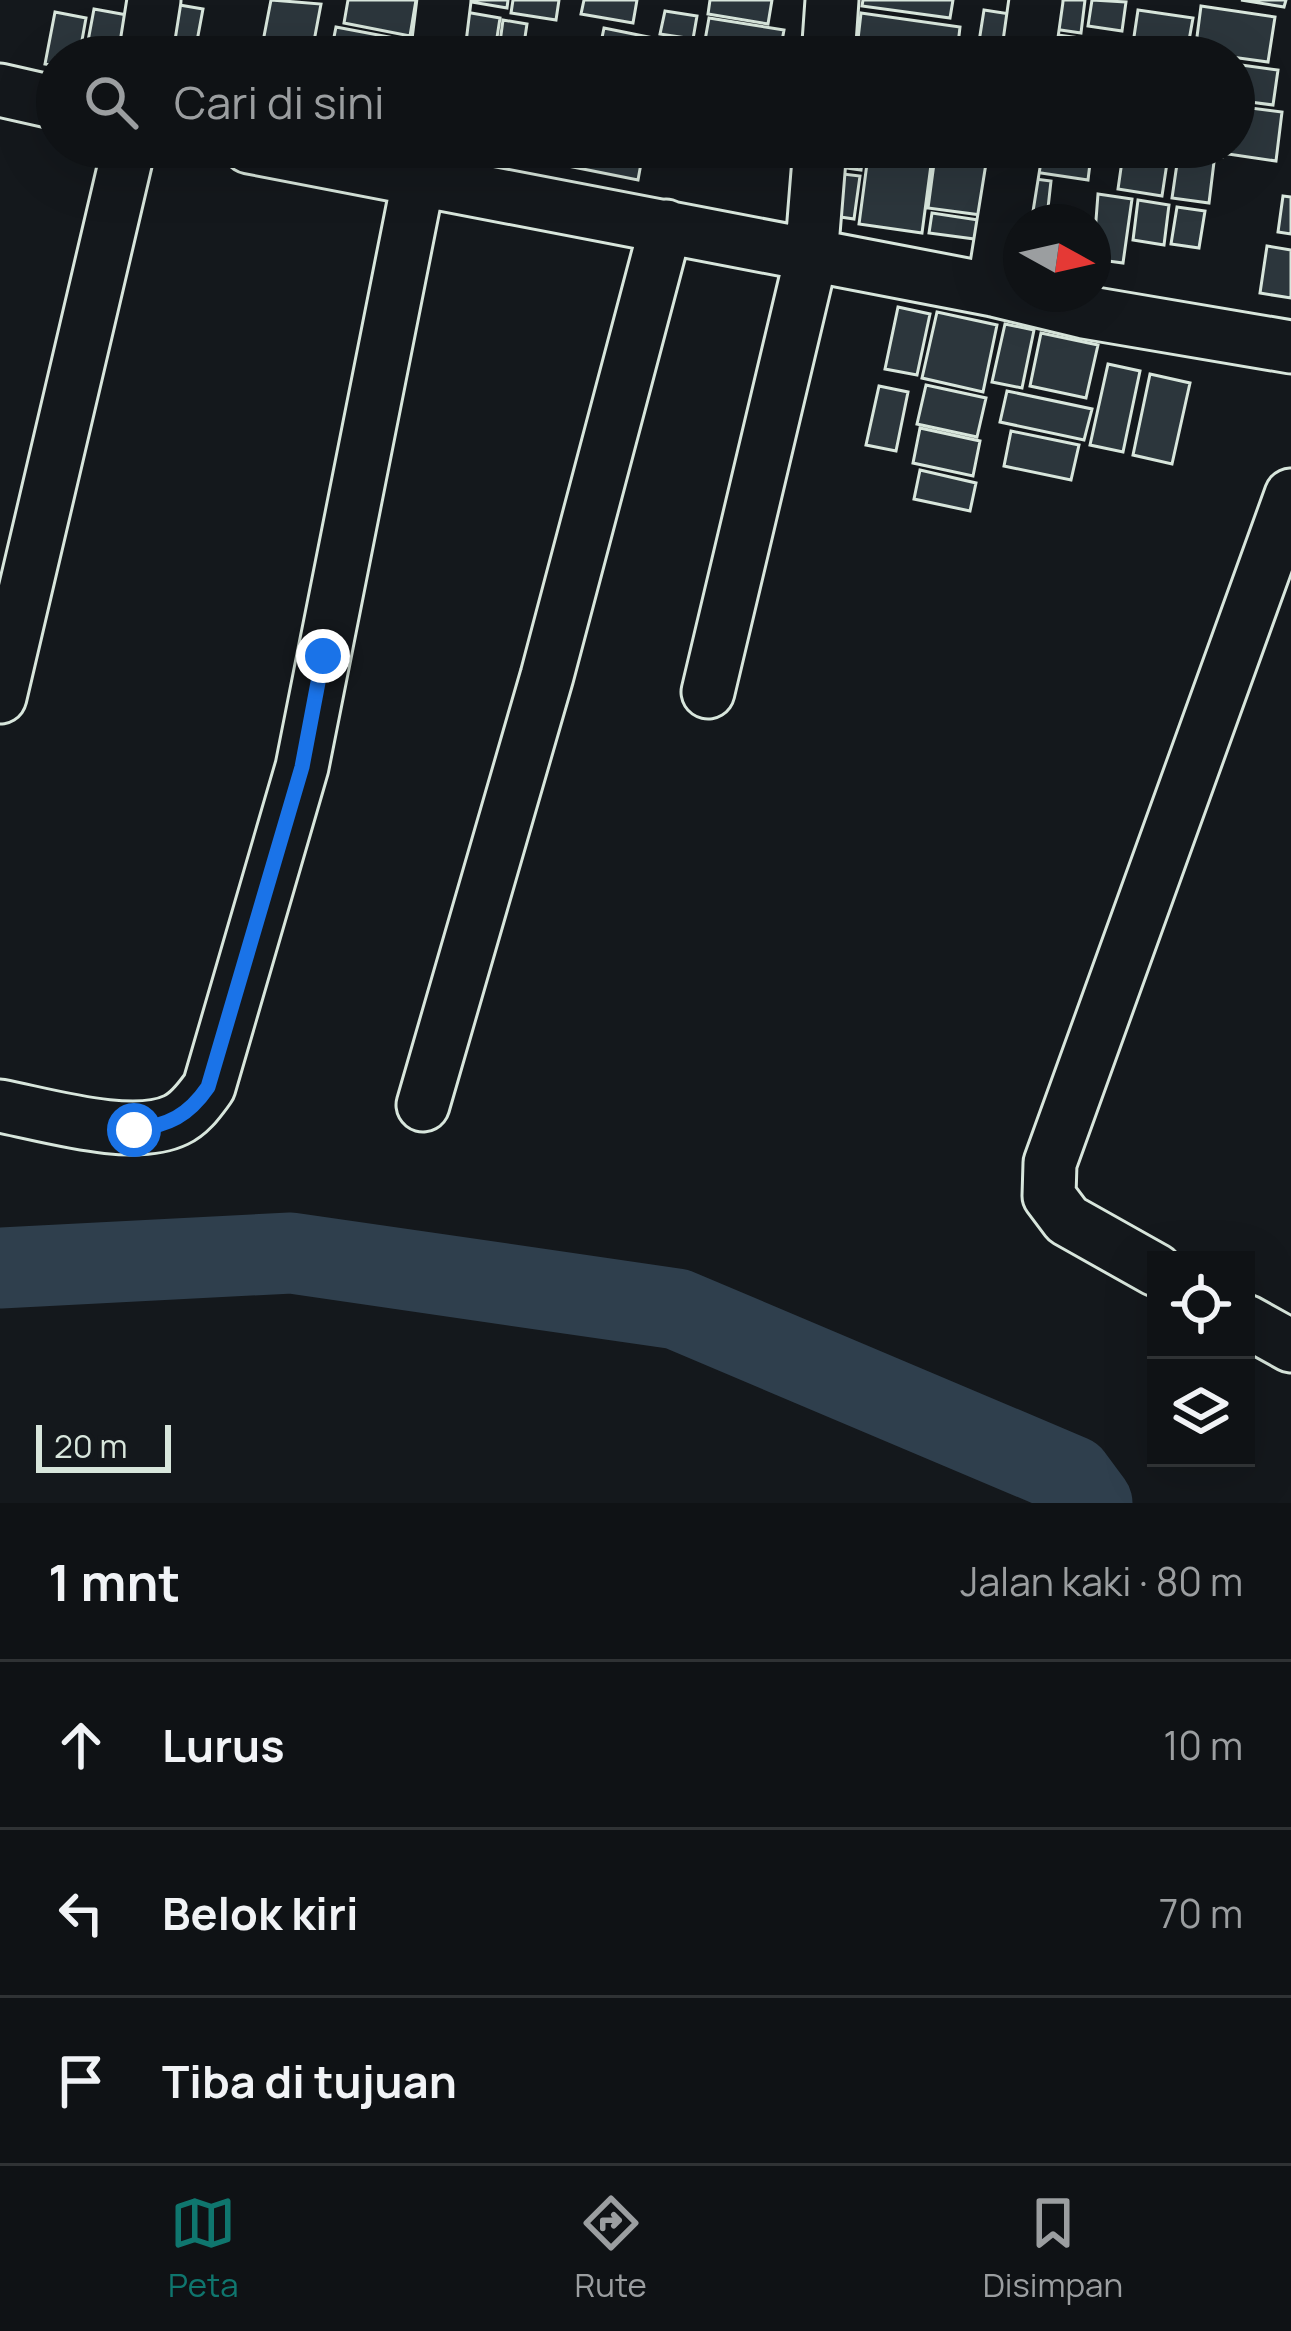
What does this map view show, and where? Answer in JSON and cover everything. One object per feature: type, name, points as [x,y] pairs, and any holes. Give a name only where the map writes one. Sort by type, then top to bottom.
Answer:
[{"type":"street","points":[[148,36],[154,0]]},
{"type":"street","points":[[440,36],[444,0]]},
{"type":"street","points":[[829,36],[832,0]]},
{"type":"street","points":[[1031,36],[1036,0]]},
{"type":"street","points":[[0,90],[36,98]]},
{"type":"street","points":[[0,697],[124,168]]},
{"type":"street","points":[[0,1106],[134,1130],[179,1119],[208,1087],[302,767],[421,168]]},
{"type":"street","points":[[434,168],[811,258],[1291,347]]},
{"type":"street","points":[[708,692],[811,258],[818,168]]},
{"type":"street","points":[[992,290],[1012,168]]},
{"type":"street","points":[[423,1105],[547,676],[666,226]]},
{"type":"street","points":[[1147,1265],[1066,1220],[1049,1196],[1050,1163],[1291,495]]},
{"type":"street","points":[[1255,1326],[1291,1346]]},
{"type":"building","points":[[271,0],[321,4],[315,36],[264,36]]},
{"type":"building","points":[[348,0],[416,0],[410,36],[344,23]]},
{"type":"building","points":[[460,0],[508,0],[507,8]]},
{"type":"building","points":[[513,0],[559,0],[556,20],[511,13]]},
{"type":"building","points":[[584,0],[637,0],[633,23],[581,14]]},
{"type":"building","points":[[710,0],[772,0],[768,24],[708,14]]},
{"type":"building","points":[[863,0],[953,0],[950,18],[862,6]]},
{"type":"building","points":[[1051,0],[1085,0],[1081,33],[1047,28]]},
{"type":"building","points":[[1092,0],[1126,2],[1122,31],[1088,26]]},
{"type":"building","points":[[1241,0],[1286,0],[1284,7]]},
{"type":"building","points":[[162,2],[203,9],[198,36],[156,36]]},
{"type":"building","points":[[1201,6],[1275,17],[1268,62],[1255,60],[1255,36],[1197,36]]},
{"type":"building","points":[[94,9],[138,17],[134,36],[89,36]]},
{"type":"building","points":[[454,10],[500,18],[497,36],[450,36]]},
{"type":"building","points":[[984,10],[1023,16],[1020,36],[980,36]]},
{"type":"building","points":[[1138,10],[1193,18],[1190,36],[1134,36]]},
{"type":"building","points":[[665,11],[697,16],[694,36],[660,34]]},
{"type":"building","points":[[55,12],[86,18],[83,36],[50,36]]},
{"type":"building","points":[[861,13],[960,27],[959,36],[858,36]]},
{"type":"building","points":[[709,18],[784,30],[783,36],[706,36]]},
{"type":"building","points":[[503,20],[527,24],[525,36],[501,36]]},
{"type":"building","points":[[336,27],[384,36],[334,36]]},
{"type":"building","points":[[604,28],[643,36],[602,36]]},
{"type":"building","points":[[1255,67],[1278,70],[1273,105],[1255,103]]},
{"type":"building","points":[[1255,109],[1282,112],[1276,161],[1255,158]]},
{"type":"building","points":[[578,168],[640,168],[638,180]]},
{"type":"building","points":[[866,168],[931,168],[922,233],[859,224]]},
{"type":"building","points":[[933,168],[987,168],[981,215],[928,208]]},
{"type":"building","points":[[1021,168],[1089,168],[1088,180]]},
{"type":"building","points":[[1121,168],[1166,168],[1162,196],[1118,189]]},
{"type":"building","points":[[1176,168],[1213,168],[1209,203],[1172,198]]},
{"type":"building","points":[[826,172],[860,176],[854,219],[820,214]]},
{"type":"building","points":[[1013,176],[1051,181],[1048,204],[1009,204]]},
{"type":"building","points":[[1098,194],[1132,199],[1123,263],[1111,261],[1111,204],[1097,204]]},
{"type":"building","points":[[1283,196],[1291,197],[1291,234],[1278,232]]},
{"type":"building","points":[[1138,200],[1169,205],[1164,245],[1133,240]]},
{"type":"building","points":[[1177,207],[1205,211],[1199,248],[1171,244]]},
{"type":"building","points":[[932,213],[985,221],[982,240],[929,233]]},
{"type":"building","points":[[1267,246],[1291,250],[1291,298],[1260,293]]},
{"type":"building","points":[[898,307],[930,314],[917,375],[885,369]]},
{"type":"building","points":[[937,312],[997,325],[983,392],[922,378]]},
{"type":"building","points":[[1005,324],[1034,330],[1022,388],[992,382]]},
{"type":"building","points":[[1041,333],[1098,345],[1086,398],[1030,386]]},
{"type":"building","points":[[1108,364],[1140,371],[1123,452],[1090,445]]},
{"type":"building","points":[[1150,374],[1190,383],[1172,464],[1133,455]]},
{"type":"building","points":[[926,385],[986,398],[977,437],[917,424]]},
{"type":"building","points":[[879,386],[908,392],[896,451],[866,445]]},
{"type":"building","points":[[1007,391],[1092,409],[1084,440],[1000,422]]},
{"type":"building","points":[[920,428],[980,441],[973,476],[913,463]]},
{"type":"building","points":[[1011,431],[1079,445],[1071,480],[1004,466]]},
{"type":"building","points":[[920,470],[976,483],[970,511],[914,499]]},
{"type":"waterway","points":[[0,1268],[291,1253],[677,1309],[1072,1476],[1092,1503]]},
{"type":"route","points":[[134,1130],[179,1119],[208,1087],[302,767],[323,656]]}]
